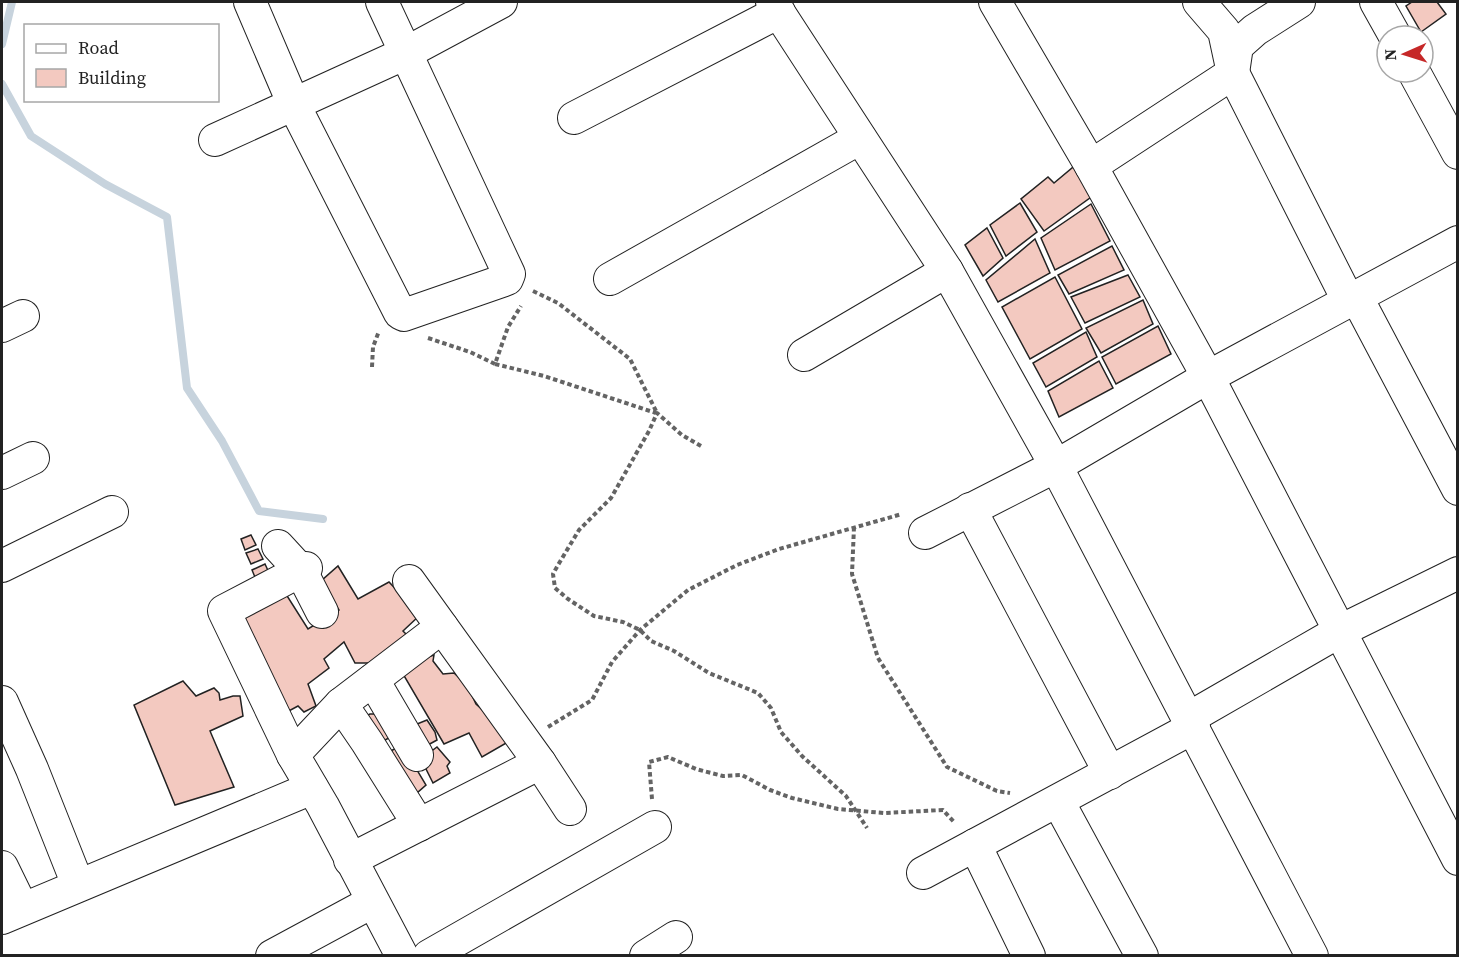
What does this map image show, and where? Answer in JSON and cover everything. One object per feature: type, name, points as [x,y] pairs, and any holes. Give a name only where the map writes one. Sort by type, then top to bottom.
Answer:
[{"type":"street","points":[[250,2],[294,105],[400,313],[404,315],[516,290],[382,2]]},
{"type":"street","points":[[215,140],[406,53],[501,2]]},
{"type":"street","points":[[995,2],[1091,166],[1208,377],[1458,859]]},
{"type":"street","points":[[1199,2],[1224,31],[1233,73],[1353,300],[1458,489]]},
{"type":"street","points":[[1091,166],[1233,73],[1237,46],[1255,30],[1299,2]]},
{"type":"street","points":[[1376,2],[1388,24]]},
{"type":"street","points":[[574,118],[775,7],[947,271],[1056,466],[1312,956]]},
{"type":"street","points":[[1421,84],[1458,153]]},
{"type":"street","points":[[610,279],[860,138]]},
{"type":"street","points":[[917,523],[970,509],[1056,466],[1208,377],[1458,242]]},
{"type":"street","points":[[804,355],[947,271]]},
{"type":"street","points":[[2,473],[33,458]]},
{"type":"street","points":[[970,509],[1110,773]]},
{"type":"street","points":[[2,566],[112,512]]},
{"type":"street","points":[[278,546],[304,570],[322,612]]},
{"type":"street","points":[[304,570],[224,611],[293,754],[402,956]]},
{"type":"street","points":[[923,873],[1110,773],[1340,631],[1458,573]]},
{"type":"street","points":[[409,581],[532,752],[570,809]]},
{"type":"street","points":[[293,754],[341,704],[442,627]]},
{"type":"street","points":[[373,680],[417,755]]},
{"type":"street","points":[[2,702],[32,769],[78,885]]},
{"type":"street","points":[[341,704],[368,742],[419,825]]},
{"type":"street","points":[[350,860],[419,825],[532,752]]},
{"type":"street","points":[[2,867],[12,913],[312,788]]},
{"type":"street","points":[[1058,801],[1142,956]]},
{"type":"street","points":[[429,956],[655,827]]},
{"type":"street","points":[[975,845],[1029,956]]},
{"type":"street","points":[[272,956],[372,902]]},
{"type":"street","points":[[646,956],[676,937]]},
{"type":"path","points":[[495,364],[508,327],[518,309],[516,290],[558,303],[630,359],[657,413],[682,435],[701,446]]},
{"type":"path","points":[[372,367],[373,347],[378,332],[389,331]]},
{"type":"path","points":[[423,337],[470,352],[495,364],[544,376],[657,413]]},
{"type":"path","points":[[657,413],[612,498],[579,530],[553,574],[555,588],[594,616],[623,622],[640,630],[651,641],[674,651],[710,673],[758,693],[771,708],[781,732],[802,756],[846,796],[867,828]]},
{"type":"path","points":[[532,752],[592,700],[612,662],[640,630],[688,590],[737,565],[780,549],[854,527],[917,523]]},
{"type":"path","points":[[854,527],[852,574],[878,658],[947,767],[997,791],[1058,801]]},
{"type":"path","points":[[655,827],[649,762],[668,757],[696,769],[723,776],[742,775],[770,790],[792,798],[838,809],[884,813],[944,810],[975,845]]},
{"type":"building","points":[[1412,2],[1437,2],[1446,14],[1432,24],[1416,24],[1406,6]]},
{"type":"building","points":[[1078,163],[1094,195],[1044,231],[1021,199],[1048,177],[1054,183]]},
{"type":"building","points":[[1020,203],[1037,232],[1006,256],[990,225]]},
{"type":"building","points":[[1091,204],[1110,241],[1055,270],[1041,238]]},
{"type":"building","points":[[987,228],[1003,258],[983,276],[965,245]]},
{"type":"building","points":[[1035,239],[1050,273],[998,302],[986,280]]},
{"type":"building","points":[[1112,246],[1124,270],[1069,294],[1058,275]]},
{"type":"building","points":[[1128,275],[1140,297],[1085,323],[1071,297]]},
{"type":"building","points":[[1055,277],[1082,329],[1030,359],[1002,307]]},
{"type":"building","points":[[1143,300],[1153,324],[1101,353],[1086,328]]},
{"type":"building","points":[[1158,326],[1171,354],[1116,384],[1102,357]]},
{"type":"building","points":[[1086,332],[1097,357],[1046,387],[1033,363]]},
{"type":"building","points":[[1099,361],[1113,388],[1059,417],[1048,391]]},
{"type":"building","points":[[251,535],[256,545],[245,550],[241,539]]},
{"type":"building","points":[[258,549],[263,559],[251,564],[246,553]]},
{"type":"building","points":[[265,564],[270,575],[257,582],[252,570]]},
{"type":"building","points":[[338,566],[358,599],[389,582],[420,615],[403,631],[410,638],[369,663],[355,663],[344,642],[324,659],[329,668],[308,684],[316,706],[304,712],[298,706],[287,712],[237,615],[284,591],[308,629],[339,610],[321,581]]},
{"type":"building","points":[[434,655],[433,661],[443,674],[454,673],[467,685],[476,704],[487,714],[508,742],[482,757],[469,733],[444,744],[403,674],[425,658]]},
{"type":"building","points":[[183,681],[196,696],[214,688],[219,693],[220,700],[240,696],[243,716],[210,731],[234,787],[175,805],[134,705]]},
{"type":"building","points":[[376,714],[398,733],[376,745],[366,716]]},
{"type":"building","points":[[427,720],[437,740],[417,751],[417,724]]},
{"type":"building","points":[[402,745],[426,785],[417,793],[419,797],[383,755]]},
{"type":"building","points":[[437,747],[450,762],[447,766],[450,773],[433,783],[421,759]]},
{"type":"waterway","points":[[2,44],[12,2]]},
{"type":"waterway","points":[[2,84],[31,136],[105,184],[167,217],[187,388],[222,441],[259,511],[323,519]]}]
